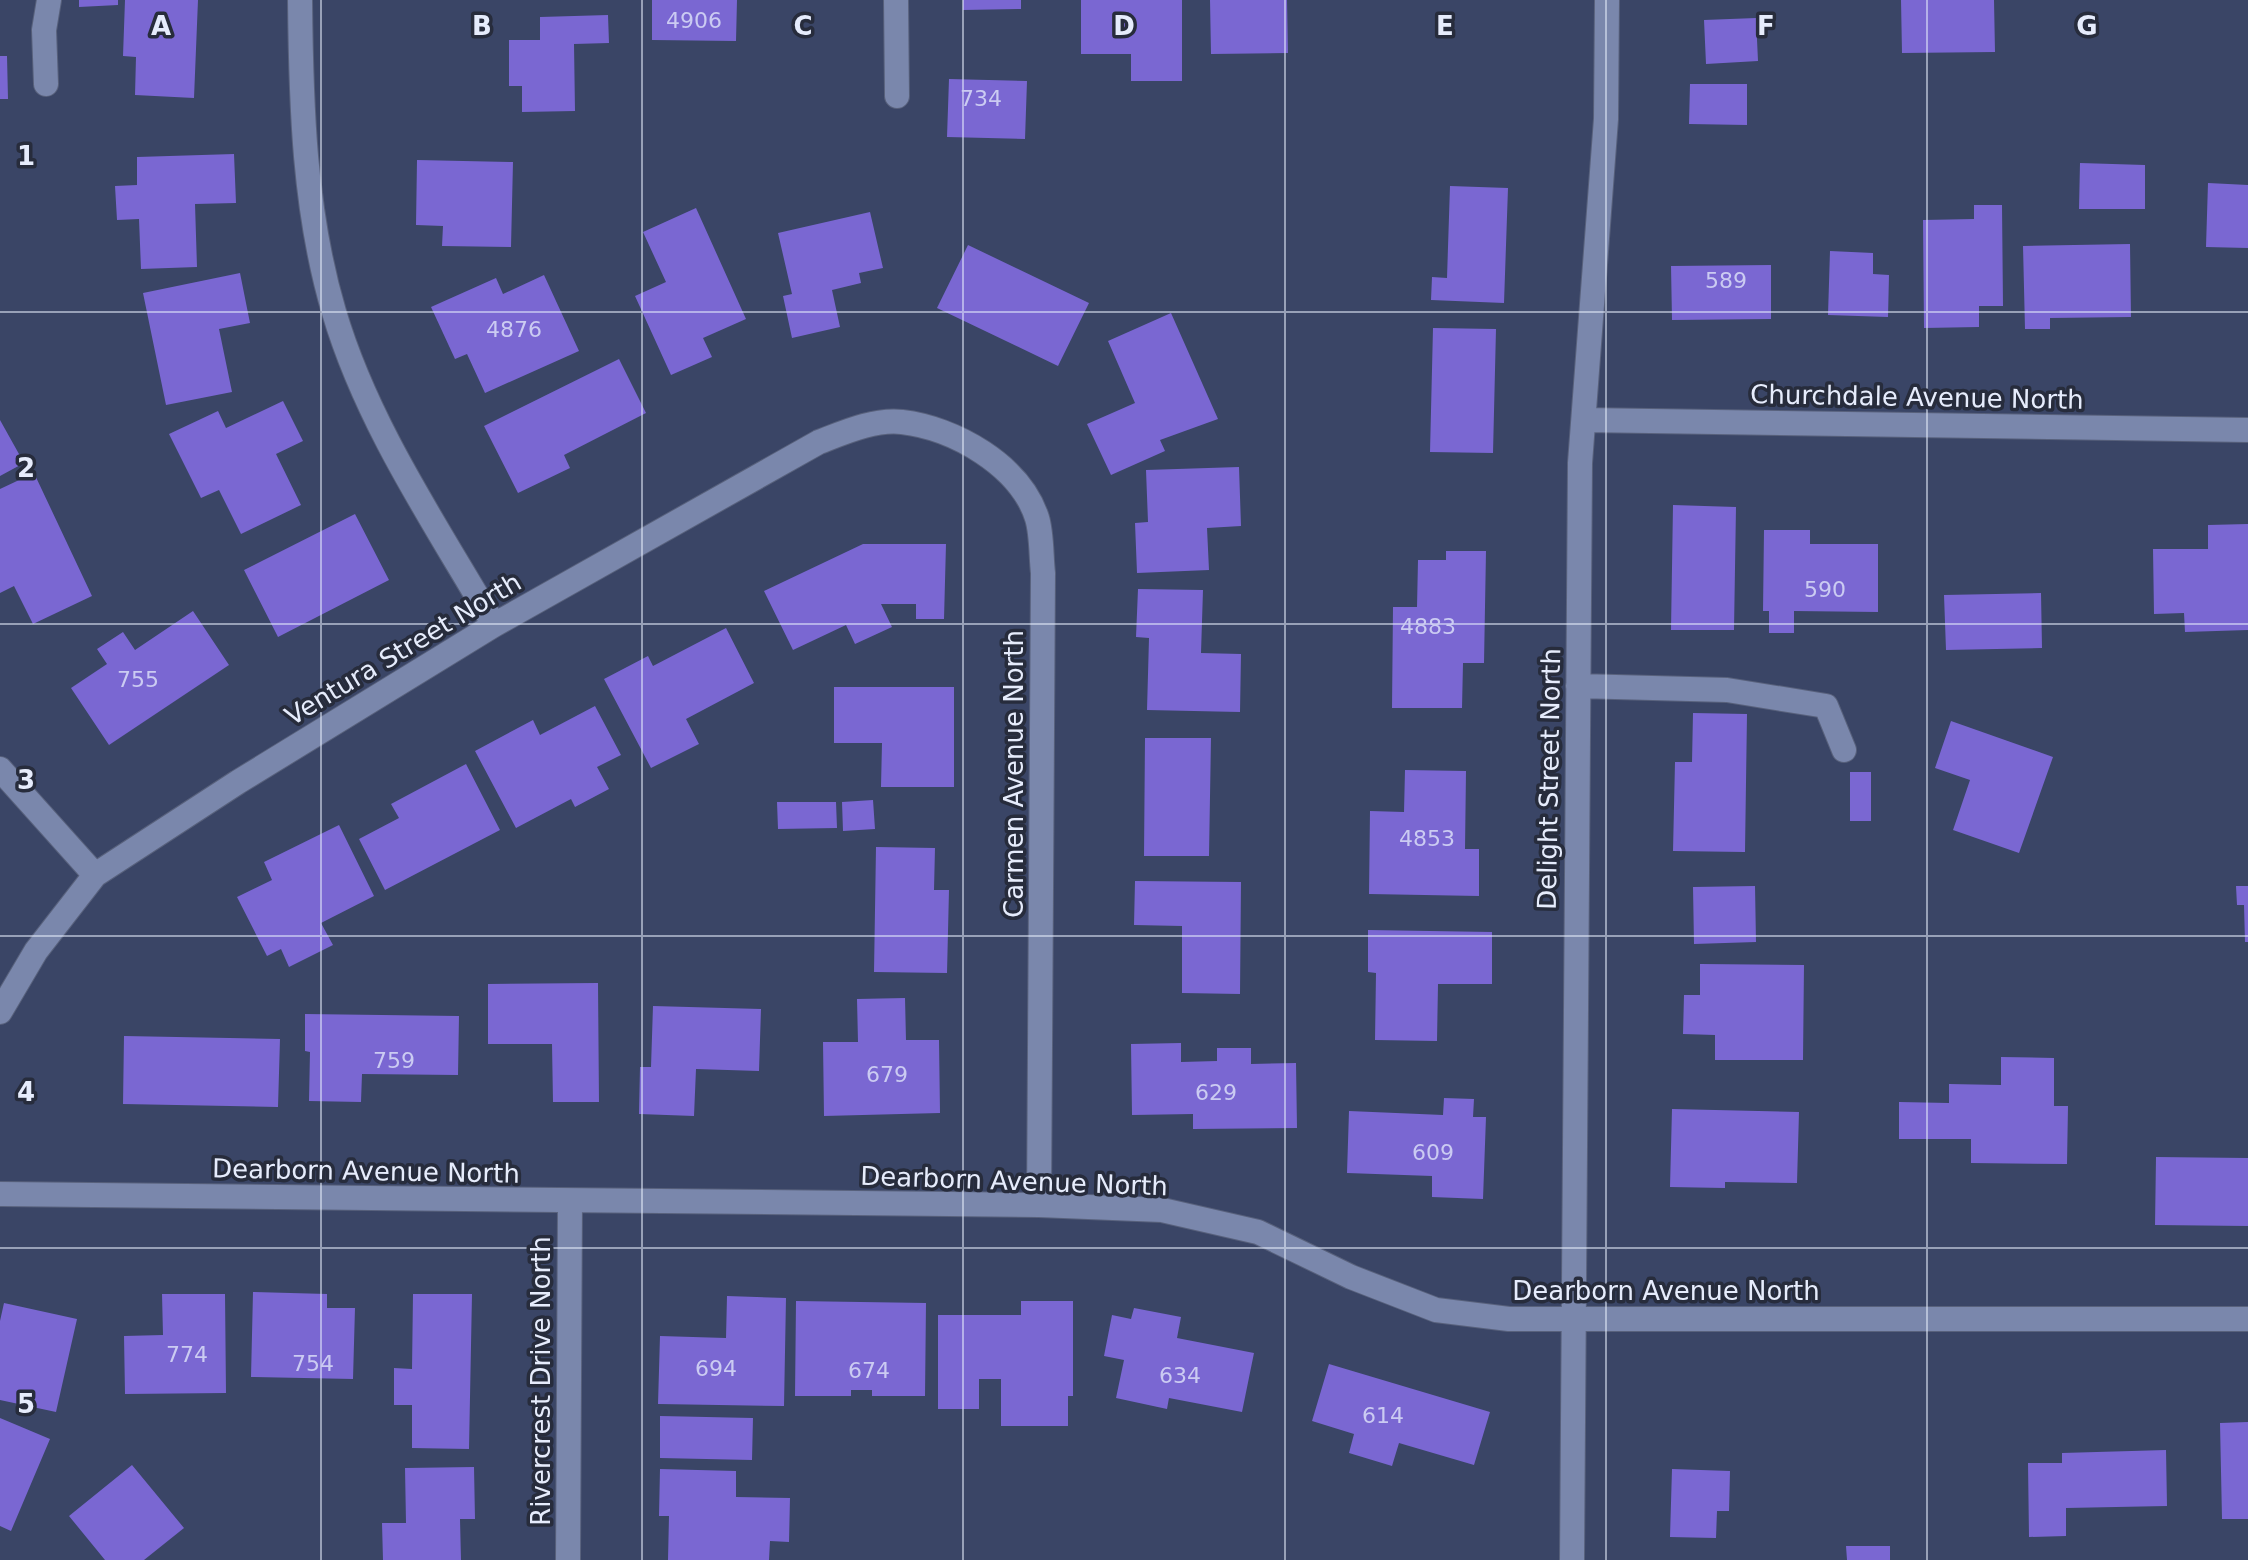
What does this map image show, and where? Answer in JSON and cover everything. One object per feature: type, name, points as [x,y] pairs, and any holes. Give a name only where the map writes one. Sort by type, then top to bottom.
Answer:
[{"type":"street","points":[[46,84],[44,30],[49,0]]},
{"type":"street","points":[[300,0],[306,170],[314,226],[334,313],[355,371],[399,461],[494,625]]},
{"type":"street","points":[[896,0],[897,96]]},
{"type":"street","name":"Delight Street North","points":[[1572,1560],[1580,463],[1606,119],[1607,0]]},
{"type":"street","name":"Churchdale Avenue North","points":[[1585,420],[2248,430]]},
{"type":"street","name":"Ventura Street North","points":[[0,1012],[36,951],[95,875],[494,625],[819,442],[860,426],[901,421]]},
{"type":"street","name":"Carmen Avenue North","points":[[901,421],[955,436],[989,457],[1021,487],[1037,518],[1043,573],[1039,1205]]},
{"type":"street","points":[[1578,686],[1727,690],[1826,706],[1844,750]]},
{"type":"street","points":[[0,769],[95,875]]},
{"type":"street","name":"Dearborn Avenue North","points":[[0,1194],[1039,1205],[1162,1210],[1258,1232],[1351,1277],[1436,1310],[1509,1319],[2248,1319]]},
{"type":"street","name":"Rivercrest Drive North","points":[[568,1560],[570,1202]]},
{"type":"building","points":[[79,0],[118,0],[118,5],[79,7]]},
{"type":"building","points":[[125,0],[198,0],[194,98],[135,95],[136,57],[123,56]]},
{"type":"building","points":[[652,0],[737,0],[736,41],[652,40]]},
{"type":"building","points":[[963,0],[1021,0],[1021,9],[963,10]]},
{"type":"building","points":[[1081,0],[1182,0],[1182,81],[1131,81],[1131,54],[1081,54]]},
{"type":"building","points":[[1210,0],[1287,0],[1288,53],[1211,54]]},
{"type":"building","points":[[1901,0],[1994,0],[1995,52],[1902,53]]},
{"type":"building","points":[[608,15],[609,43],[574,44],[575,111],[522,112],[522,86],[509,86],[509,40],[540,40],[540,17]]},
{"type":"building","points":[[1756,18],[1758,61],[1706,64],[1704,20]]},
{"type":"building","points":[[0,56],[7,56],[8,99],[0,99]]},
{"type":"building","points":[[949,79],[1027,81],[1025,139],[947,137]]},
{"type":"building","points":[[1690,84],[1747,84],[1747,125],[1689,124]]},
{"type":"building","points":[[234,154],[236,203],[195,204],[197,267],[141,269],[139,219],[117,220],[115,186],[137,185],[137,157]]},
{"type":"building","points":[[417,160],[513,162],[511,247],[442,246],[443,226],[416,225]]},
{"type":"building","points":[[2080,163],[2145,165],[2145,209],[2079,209]]},
{"type":"building","points":[[2208,183],[2248,185],[2248,248],[2206,247]]},
{"type":"building","points":[[1450,186],[1508,188],[1504,303],[1431,300],[1432,277],[1447,278]]},
{"type":"building","points":[[1974,205],[2002,205],[2003,306],[1979,306],[1979,327],[1924,328],[1923,220],[1974,219]]},
{"type":"building","points":[[696,208],[746,319],[703,338],[712,357],[671,375],[635,296],[666,282],[643,232]]},
{"type":"building","points":[[870,212],[883,268],[859,273],[861,283],[832,290],[840,327],[792,338],[783,296],[792,294],[778,233]]},
{"type":"building","points":[[2130,244],[2131,317],[2050,318],[2050,329],[2025,329],[2023,246]]},
{"type":"building","points":[[968,245],[1089,303],[1058,366],[937,308]]},
{"type":"building","points":[[1830,251],[1873,253],[1873,274],[1889,275],[1888,317],[1828,315]]},
{"type":"building","points":[[1771,265],[1771,319],[1672,320],[1671,266]]},
{"type":"building","points":[[240,273],[250,323],[219,329],[232,392],[166,405],[143,293]]},
{"type":"building","points":[[544,275],[579,351],[485,393],[467,354],[455,359],[431,307],[496,278],[503,294]]},
{"type":"building","points":[[1171,313],[1218,419],[1160,440],[1165,451],[1111,475],[1087,424],[1135,403],[1108,341]]},
{"type":"building","points":[[1433,328],[1496,329],[1493,453],[1430,452]]},
{"type":"building","points":[[619,359],[646,413],[564,455],[570,468],[518,493],[484,426]]},
{"type":"building","points":[[283,401],[303,441],[276,454],[301,505],[241,534],[219,490],[201,498],[169,434],[218,411],[226,428]]},
{"type":"building","points":[[0,420],[24,463],[0,476]]},
{"type":"building","points":[[1239,467],[1241,526],[1207,528],[1209,570],[1137,573],[1135,523],[1148,522],[1146,470]]},
{"type":"building","points":[[34,473],[92,596],[33,624],[14,586],[0,593],[0,489]]},
{"type":"building","points":[[1673,505],[1736,507],[1734,630],[1671,630]]},
{"type":"building","points":[[355,514],[389,580],[278,637],[244,570]]},
{"type":"building","points":[[2248,524],[2248,630],[2185,632],[2184,613],[2154,614],[2153,549],[2208,549],[2208,525]]},
{"type":"building","points":[[1764,530],[1810,530],[1810,544],[1878,544],[1878,612],[1794,611],[1794,633],[1769,633],[1769,611],[1763,611]]},
{"type":"building","points":[[863,544],[946,544],[944,619],[916,619],[916,604],[881,604],[892,627],[855,644],[846,625],[793,650],[764,591]]},
{"type":"building","points":[[1446,551],[1486,551],[1484,663],[1463,663],[1462,708],[1392,708],[1393,607],[1417,607],[1418,560],[1446,560]]},
{"type":"building","points":[[1138,589],[1203,590],[1201,653],[1241,654],[1240,712],[1147,710],[1149,638],[1136,637]]},
{"type":"building","points":[[2041,593],[2042,648],[1946,650],[1944,595]]},
{"type":"building","points":[[193,611],[229,665],[109,745],[71,688],[107,664],[97,649],[123,632],[135,650]]},
{"type":"building","points":[[726,628],[754,683],[686,719],[699,744],[651,768],[604,679],[648,656],[653,666]]},
{"type":"building","points":[[834,687],[954,687],[954,787],[881,787],[882,743],[834,743]]},
{"type":"building","points":[[595,706],[621,755],[597,767],[609,789],[575,807],[571,799],[516,828],[475,751],[533,720],[540,735]]},
{"type":"building","points":[[1693,713],[1747,714],[1745,852],[1673,851],[1675,762],[1692,762]]},
{"type":"building","points":[[1951,721],[2053,757],[2019,853],[1953,830],[1970,780],[1935,768]]},
{"type":"building","points":[[1145,738],[1211,738],[1209,856],[1144,856]]},
{"type":"building","points":[[466,764],[500,830],[385,890],[359,839],[399,818],[391,804]]},
{"type":"building","points":[[1405,770],[1466,771],[1465,849],[1479,849],[1479,896],[1369,894],[1370,811],[1404,812]]},
{"type":"building","points":[[1850,772],[1871,772],[1871,821],[1850,821]]},
{"type":"building","points":[[873,800],[875,829],[843,831],[842,802]]},
{"type":"building","points":[[777,802],[836,802],[837,828],[778,829]]},
{"type":"building","points":[[339,825],[374,896],[321,923],[333,945],[289,967],[281,949],[267,956],[237,897],[272,880],[264,862]]},
{"type":"building","points":[[876,847],[935,848],[934,890],[949,890],[947,973],[874,972]]},
{"type":"building","points":[[1135,881],[1241,882],[1240,994],[1182,993],[1182,926],[1134,925]]},
{"type":"building","points":[[1755,886],[1756,942],[1694,944],[1693,887]]},
{"type":"building","points":[[2236,886],[2248,886],[2248,942],[2245,942],[2244,905],[2237,905]]},
{"type":"building","points":[[1368,930],[1492,932],[1492,984],[1438,984],[1437,1041],[1375,1040],[1376,973],[1368,972]]},
{"type":"building","points":[[1700,964],[1804,965],[1803,1060],[1715,1060],[1715,1035],[1683,1034],[1684,995],[1700,995]]},
{"type":"building","points":[[598,983],[599,1102],[553,1102],[552,1044],[488,1044],[488,984]]},
{"type":"building","points":[[905,998],[906,1040],[939,1040],[940,1113],[824,1116],[823,1042],[858,1042],[857,999]]},
{"type":"building","points":[[653,1006],[761,1009],[759,1071],[696,1069],[694,1116],[639,1114],[640,1067],[651,1067]]},
{"type":"building","points":[[305,1014],[459,1016],[458,1075],[362,1074],[361,1102],[309,1101],[310,1052],[305,1051]]},
{"type":"building","points":[[124,1036],[280,1039],[278,1107],[123,1104]]},
{"type":"building","points":[[1181,1043],[1181,1062],[1217,1061],[1217,1048],[1251,1048],[1251,1064],[1296,1063],[1297,1128],[1193,1129],[1193,1114],[1132,1115],[1131,1044]]},
{"type":"building","points":[[2001,1057],[2054,1058],[2054,1106],[2068,1106],[2067,1164],[1971,1163],[1971,1139],[1899,1139],[1899,1102],[1949,1103],[1949,1084],[2001,1085]]},
{"type":"building","points":[[1444,1098],[1474,1099],[1473,1117],[1486,1117],[1483,1199],[1432,1197],[1432,1176],[1347,1173],[1349,1111],[1443,1115]]},
{"type":"building","points":[[1672,1109],[1799,1112],[1797,1183],[1725,1182],[1725,1188],[1670,1187]]},
{"type":"building","points":[[2156,1157],[2248,1158],[2248,1226],[2155,1225]]},
{"type":"building","points":[[253,1292],[327,1294],[327,1308],[355,1308],[353,1379],[251,1377]]},
{"type":"building","points":[[162,1294],[225,1294],[226,1393],[125,1394],[124,1336],[163,1335]]},
{"type":"building","points":[[413,1294],[472,1294],[469,1449],[412,1448],[412,1405],[394,1405],[394,1368],[412,1369]]},
{"type":"building","points":[[727,1296],[786,1298],[784,1406],[658,1404],[660,1336],[726,1338]]},
{"type":"building","points":[[796,1301],[926,1303],[925,1396],[872,1396],[872,1390],[851,1390],[851,1396],[795,1396]]},
{"type":"building","points":[[1021,1301],[1073,1301],[1073,1396],[1068,1396],[1068,1426],[1001,1426],[1001,1379],[979,1379],[979,1409],[938,1409],[938,1315],[1021,1315]]},
{"type":"building","points":[[4,1303],[77,1319],[56,1412],[0,1400],[0,1321]]},
{"type":"building","points":[[1134,1308],[1181,1317],[1177,1338],[1254,1353],[1242,1412],[1169,1398],[1167,1409],[1116,1398],[1124,1360],[1104,1356],[1112,1315],[1131,1319]]},
{"type":"building","points":[[1329,1364],[1490,1412],[1474,1465],[1399,1443],[1392,1466],[1349,1453],[1354,1434],[1312,1421]]},
{"type":"building","points":[[660,1416],[753,1418],[752,1460],[660,1458]]},
{"type":"building","points":[[0,1418],[50,1439],[11,1531],[0,1526]]},
{"type":"building","points":[[2248,1422],[2248,1519],[2222,1519],[2220,1423]]},
{"type":"building","points":[[2166,1450],[2167,1506],[2066,1508],[2066,1536],[2029,1537],[2028,1463],[2062,1463],[2062,1453]]},
{"type":"building","points":[[132,1465],[184,1528],[144,1560],[105,1560],[69,1516]]},
{"type":"building","points":[[474,1467],[475,1519],[460,1519],[461,1560],[383,1560],[382,1523],[406,1523],[405,1468]]},
{"type":"building","points":[[660,1469],[736,1471],[736,1497],[790,1498],[789,1542],[770,1541],[769,1560],[668,1560],[669,1516],[659,1516]]},
{"type":"building","points":[[1672,1469],[1730,1471],[1729,1511],[1717,1511],[1716,1538],[1670,1537]]},
{"type":"building","points":[[1846,1546],[1890,1546],[1890,1560],[1847,1560]]}]
